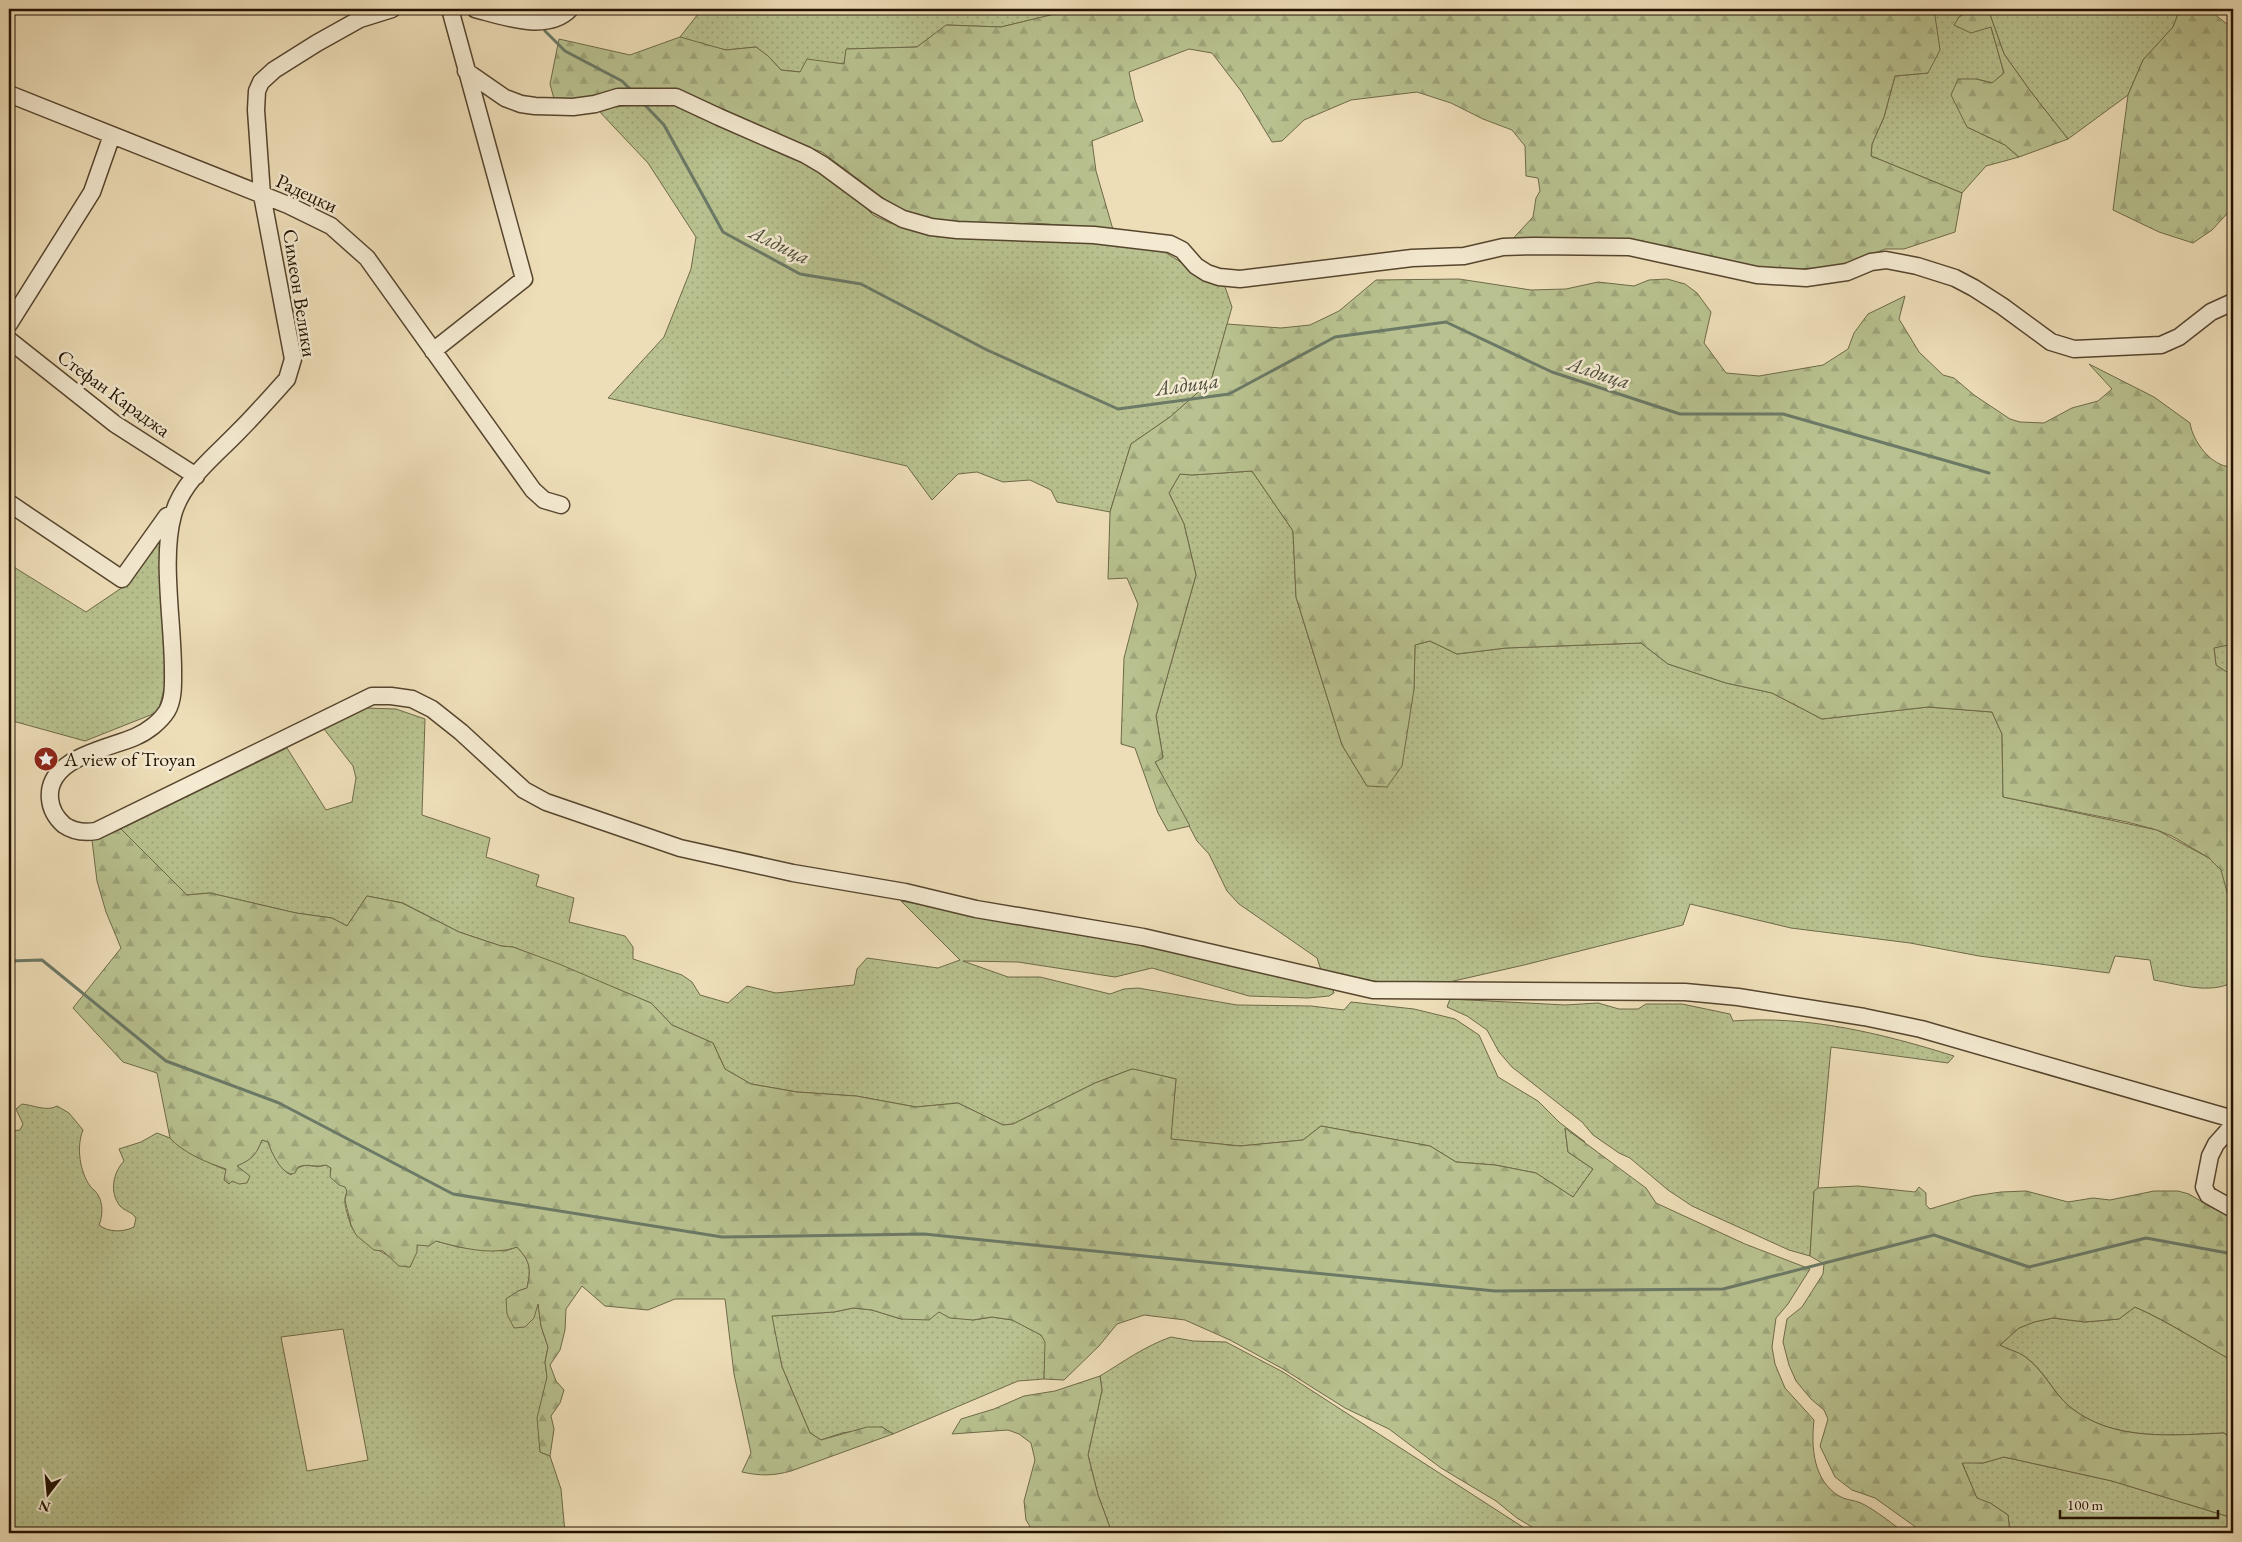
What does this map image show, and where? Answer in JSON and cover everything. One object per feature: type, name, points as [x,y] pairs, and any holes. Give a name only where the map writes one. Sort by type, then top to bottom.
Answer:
[{"type":"street","name":"Симеон Велики","points":[[392,9],[360,19],[338,30],[274,70],[261,82],[256,104],[262,195],[293,359],[291,370],[287,379],[196,476],[182,494],[173,514],[168,547],[172,688],[168,709],[161,718],[143,733],[70,763],[59,771],[52,783],[49,797],[52,811],[61,822],[74,830],[81,832],[96,831],[372,696],[391,696],[412,699],[432,709],[461,732],[524,790],[546,802],[680,848],[793,873],[905,892],[976,909],[1143,937],[1373,990],[1685,992],[1738,997],[1864,1017],[1921,1029],[2233,1119]]},
{"type":"street","points":[[433,351],[524,278],[450,9]]},
{"type":"street","points":[[474,9],[530,21],[554,18],[570,9]]},
{"type":"street","points":[[466,71],[505,98],[521,104],[535,106],[573,108],[618,97],[676,97],[718,118],[806,155],[823,165],[877,205],[903,219],[931,227],[957,230],[1094,235],[1170,244],[1182,250],[1196,266],[1219,277],[1240,279],[1412,258],[1470,255],[1503,247],[1534,246],[1630,246],[1757,275],[1806,278],[1846,272],[1871,262],[1886,260],[1917,266],[1955,278],[2002,306],[2051,342],[2074,349],[2161,345],[2179,337],[2211,312],[2233,302]]},
{"type":"street","name":"Радецки","points":[[9,95],[262,195],[331,226],[367,258],[533,490],[544,500],[561,505]]},
{"type":"street","points":[[9,324],[92,192],[112,135]]},
{"type":"street","name":"Стефан Караджа","points":[[9,340],[115,424],[196,476]]},
{"type":"street","points":[[9,503],[122,579],[167,516],[173,514]]},
{"type":"street","points":[[2233,1125],[2216,1144],[2210,1156],[2204,1187],[2208,1195],[2233,1209]]},
{"type":"green space","points":[[702,9],[1063,9],[1068,11],[1001,27],[947,25],[917,47],[847,49],[844,64],[826,62],[801,72],[781,70],[768,56],[756,47],[726,50],[683,40],[680,37]]},
{"type":"green space","points":[[1063,9],[1934,9],[1940,50],[1928,73],[1895,76],[1884,117],[1872,144],[1871,156],[1962,193],[1955,232],[1904,249],[1885,249],[1858,260],[1833,267],[1765,271],[1712,261],[1681,249],[1654,244],[1508,244],[1533,217],[1536,198],[1540,191],[1538,178],[1526,176],[1525,146],[1512,130],[1483,119],[1451,103],[1417,92],[1351,100],[1304,120],[1282,141],[1272,142],[1241,91],[1212,53],[1189,49],[1129,72],[1135,100],[1143,121],[1092,141],[1096,171],[1114,233],[1075,226],[1032,223],[965,227],[903,213],[822,152],[778,137],[754,123],[645,88],[639,93],[557,110],[550,84],[559,39],[630,55],[680,37],[726,50],[756,47],[768,56],[781,70],[800,72],[807,59],[844,64],[846,49],[917,47],[946,25],[1001,27],[1067,11]]},
{"type":"green space","points":[[1934,9],[1973,9],[1959,17],[1991,27],[2004,73],[1993,83],[1976,79],[1967,127],[2005,145],[2019,157],[1986,166],[1962,193],[1871,156],[1872,144],[1884,117],[1895,76],[1928,73]]},
{"type":"green space","points":[[1973,9],[1988,9],[2004,54],[2068,139],[2019,157],[2005,145],[1967,127],[1951,95],[1958,79],[1976,79],[1992,83],[2004,73],[1991,27],[1971,33],[1954,25],[1959,17]]},
{"type":"green space","points":[[1988,9],[2180,9],[2173,27],[2143,60],[2128,95],[2068,139],[2004,54]]},
{"type":"green space","points":[[2180,9],[2208,9],[2233,29],[2233,207],[2212,230],[2193,243],[2159,232],[2113,210],[2128,95],[2143,60],[2173,27]]},
{"type":"green space","points":[[665,101],[688,105],[820,167],[845,186],[873,215],[890,223],[934,234],[1150,243],[1187,266],[1224,284],[1232,307],[1211,381],[1170,417],[1131,444],[1110,512],[1057,502],[1051,490],[1030,480],[1003,482],[977,472],[958,474],[932,500],[907,466],[608,398],[664,337],[691,269],[696,237],[648,163],[597,109]]},
{"type":"green space","points":[[1459,279],[1531,290],[1566,289],[1598,282],[1634,286],[1649,280],[1667,279],[1685,284],[1697,293],[1711,312],[1704,343],[1726,373],[1759,376],[1823,365],[1848,349],[1854,333],[1868,314],[1905,296],[1899,319],[1919,352],[1943,375],[1954,378],[1974,395],[2010,419],[2020,422],[2044,423],[2072,408],[2098,401],[2112,389],[2089,364],[2154,397],[2190,423],[2199,445],[2210,458],[2224,466],[2231,467],[2233,462],[2233,644],[2214,648],[2216,665],[2233,676],[2233,914],[2221,870],[2209,858],[2172,836],[2127,822],[2003,797],[2002,734],[1992,712],[1928,707],[1822,719],[1772,693],[1726,683],[1668,664],[1641,643],[1506,648],[1457,654],[1430,641],[1415,645],[1414,689],[1402,766],[1387,787],[1367,786],[1342,745],[1296,597],[1293,531],[1252,471],[1180,474],[1169,493],[1184,524],[1196,575],[1156,716],[1163,758],[1155,762],[1190,826],[1168,831],[1158,813],[1135,748],[1121,744],[1124,658],[1138,604],[1127,578],[1108,579],[1110,512],[1131,444],[1170,417],[1211,381],[1227,324],[1281,328],[1310,325],[1339,311],[1376,280]]},
{"type":"green space","points":[[1252,471],[1293,531],[1296,597],[1342,745],[1367,786],[1414,689],[1415,645],[1430,641],[1457,654],[1506,648],[1641,643],[1668,664],[1726,683],[1772,693],[1822,719],[1928,707],[1992,712],[2002,734],[2003,797],[2157,830],[2209,858],[2221,870],[2232,903],[2233,982],[2214,988],[2194,987],[2154,980],[2150,960],[2115,956],[2109,973],[1979,956],[1910,943],[1791,928],[1690,904],[1683,925],[1436,985],[1394,984],[1322,973],[1317,958],[1239,904],[1227,891],[1209,854],[1197,841],[1155,762],[1163,757],[1156,716],[1196,575],[1184,524],[1169,493],[1180,474]]},
{"type":"green space","points":[[163,537],[167,678],[158,712],[85,741],[9,720],[9,564],[86,612],[123,587]]},
{"type":"green space","points":[[2233,644],[2233,676],[2230,676],[2216,665],[2214,647]]},
{"type":"green space","points":[[365,708],[396,709],[425,719],[422,815],[490,838],[486,857],[539,875],[536,886],[574,898],[569,922],[625,936],[633,947],[633,959],[682,975],[692,982],[700,995],[728,1003],[747,986],[776,993],[854,985],[857,969],[867,958],[938,968],[960,960],[901,901],[1218,958],[1332,987],[1334,993],[1329,996],[1308,998],[1249,996],[1152,968],[1115,977],[1018,962],[963,961],[1008,977],[1040,977],[1110,994],[1124,989],[1138,988],[1237,1005],[1311,1006],[1344,1010],[1351,1002],[1414,1009],[1455,1019],[1479,1035],[1498,1077],[1538,1101],[1559,1122],[1585,1142],[1565,1129],[1568,1152],[1593,1169],[1573,1197],[1536,1173],[1495,1165],[1456,1162],[1430,1146],[1321,1126],[1303,1140],[1240,1146],[1170,1139],[1176,1079],[1132,1069],[1095,1083],[1013,1124],[1003,1125],[958,1103],[916,1107],[856,1096],[797,1092],[751,1084],[725,1069],[713,1043],[672,1025],[651,1003],[513,947],[501,946],[459,932],[403,903],[367,896],[347,926],[332,918],[296,913],[210,893],[187,895],[121,829],[287,748],[326,810],[352,802],[356,778],[353,766],[324,729]]},
{"type":"green space","points":[[121,829],[187,895],[210,893],[296,913],[332,918],[347,926],[367,896],[402,903],[459,932],[501,946],[513,947],[559,964],[651,1003],[672,1025],[713,1043],[725,1069],[751,1084],[797,1092],[856,1096],[916,1107],[958,1103],[1003,1125],[1013,1124],[1095,1083],[1132,1069],[1176,1079],[1171,1139],[1240,1146],[1303,1140],[1321,1126],[1430,1146],[1456,1162],[1495,1165],[1536,1173],[1573,1197],[1593,1169],[1568,1152],[1565,1128],[1646,1188],[1656,1203],[1745,1244],[1810,1269],[1788,1304],[1776,1318],[1772,1347],[1775,1364],[1785,1388],[1814,1420],[1813,1441],[1816,1462],[1819,1472],[1830,1489],[1839,1496],[1867,1506],[1905,1533],[1542,1533],[1517,1518],[1496,1501],[1441,1468],[1389,1429],[1345,1408],[1283,1369],[1230,1340],[1185,1320],[1144,1315],[1117,1324],[1099,1346],[1064,1380],[1044,1379],[1045,1342],[1041,1335],[1012,1320],[992,1317],[973,1320],[950,1318],[939,1312],[929,1320],[901,1319],[872,1310],[853,1308],[834,1312],[772,1316],[782,1367],[810,1433],[821,1440],[867,1427],[882,1427],[893,1434],[791,1471],[761,1475],[742,1472],[751,1453],[734,1374],[725,1299],[675,1299],[648,1310],[605,1306],[582,1286],[566,1309],[565,1330],[560,1350],[550,1365],[556,1381],[564,1390],[560,1403],[551,1416],[554,1429],[550,1456],[540,1452],[537,1418],[547,1377],[545,1362],[548,1347],[541,1326],[538,1304],[534,1318],[525,1327],[514,1328],[507,1314],[506,1299],[518,1291],[527,1288],[529,1266],[517,1247],[507,1250],[487,1251],[436,1241],[429,1246],[417,1245],[417,1252],[410,1267],[399,1266],[383,1251],[374,1250],[356,1235],[351,1225],[345,1200],[347,1191],[345,1187],[339,1185],[330,1177],[331,1168],[326,1165],[305,1165],[298,1167],[295,1173],[286,1172],[278,1163],[268,1142],[262,1140],[253,1156],[237,1166],[250,1176],[247,1183],[239,1184],[232,1181],[229,1184],[224,1180],[226,1169],[189,1153],[170,1138],[157,1073],[123,1062],[73,1008],[121,948],[106,912],[97,881],[92,840]]},
{"type":"green space","points":[[1450,999],[1565,1005],[1598,1003],[1619,1009],[1638,1009],[1646,1004],[1682,1004],[1730,1014],[1733,1021],[1789,1021],[1845,1028],[1900,1040],[1954,1056],[1948,1063],[1831,1047],[1818,1188],[1814,1192],[1810,1256],[1789,1250],[1692,1206],[1668,1190],[1630,1158],[1619,1153],[1593,1135],[1582,1122],[1512,1067],[1499,1052],[1487,1030],[1467,1016],[1447,1007]]},
{"type":"green space","points":[[22,1104],[44,1108],[57,1106],[69,1113],[83,1130],[80,1144],[80,1159],[87,1180],[100,1198],[102,1214],[99,1225],[103,1228],[121,1231],[134,1227],[136,1218],[120,1206],[114,1195],[115,1177],[124,1161],[119,1149],[141,1142],[157,1133],[170,1138],[181,1147],[226,1170],[232,1181],[243,1171],[236,1166],[252,1156],[262,1140],[268,1142],[280,1165],[291,1175],[300,1167],[326,1165],[331,1168],[330,1172],[346,1188],[346,1209],[351,1226],[355,1231],[377,1249],[410,1267],[417,1245],[436,1241],[458,1247],[505,1251],[517,1247],[529,1266],[527,1288],[518,1291],[538,1302],[541,1326],[548,1347],[545,1362],[547,1377],[540,1452],[550,1456],[561,1489],[565,1533],[9,1533],[9,1131],[20,1130],[23,1124],[16,1109]],"holes":[[[343,1329],[368,1460],[307,1471],[281,1337]]]},
{"type":"green space","points":[[1858,1186],[1915,1192],[1919,1187],[1926,1193],[1926,1205],[1930,1209],[1973,1196],[2026,1191],[2068,1202],[2093,1198],[2110,1200],[2154,1191],[2178,1191],[2189,1194],[2214,1209],[2221,1203],[2233,1219],[2233,1361],[2173,1326],[2135,1307],[2119,1319],[2085,1322],[2053,1318],[2034,1322],[2019,1328],[2000,1345],[2021,1354],[2031,1362],[2070,1407],[2087,1418],[2105,1426],[2144,1434],[2224,1433],[2233,1440],[2233,1518],[2112,1481],[2004,1457],[1983,1463],[1962,1463],[1977,1498],[1990,1503],[2008,1515],[2010,1533],[1924,1533],[1875,1498],[1852,1490],[1835,1477],[1820,1446],[1828,1419],[1824,1410],[1811,1399],[1796,1381],[1789,1365],[1783,1342],[1787,1319],[1802,1307],[1823,1274],[1824,1264],[1810,1256],[1814,1191],[1818,1188]]},
{"type":"green space","points":[[2135,1307],[2233,1361],[2233,1440],[2224,1433],[2144,1434],[2105,1426],[2087,1418],[2070,1407],[2031,1361],[2021,1354],[2000,1345],[2019,1328],[2034,1322],[2053,1318],[2085,1322],[2119,1319]]},
{"type":"green space","points":[[853,1308],[872,1310],[901,1319],[939,1312],[973,1320],[992,1317],[1013,1320],[1041,1335],[1046,1342],[1044,1379],[1018,1381],[893,1434],[882,1427],[842,1433],[821,1440],[810,1433],[782,1367],[771,1316],[834,1312]]},
{"type":"green space","points":[[1171,1337],[1193,1341],[1226,1342],[1283,1372],[1532,1533],[1112,1533],[1098,1495],[1088,1455],[1102,1390],[1100,1376],[1143,1350]]},
{"type":"green space","points":[[1100,1376],[1102,1390],[1088,1455],[1098,1495],[1112,1533],[1034,1533],[1026,1520],[1024,1501],[1035,1460],[1031,1443],[1019,1434],[1008,1430],[952,1434],[961,1419],[994,1409],[1024,1396],[1055,1391]]},
{"type":"green space","points":[[2004,1457],[2112,1481],[2233,1518],[2233,1533],[2010,1533],[2008,1515],[1990,1503],[1977,1499],[1962,1462],[1983,1463]]},
{"type":"waterway","name":"Алдица","points":[[545,31],[565,51],[622,81],[632,91]]},
{"type":"waterway","name":"Алдица","points":[[643,103],[664,125],[723,232],[800,274],[861,284],[987,350],[1118,409],[1229,394],[1335,337],[1446,322],[1552,372],[1680,414],[1783,414],[1989,473]]},
{"type":"waterway","points":[[9,961],[42,960],[166,1061],[279,1103],[453,1194],[722,1237],[924,1234],[1495,1291],[1723,1289],[1934,1235],[2029,1267],[2146,1238],[2233,1254]]},
{"type":"place","name":"A view of Troyan","points":[[46,759]]}]
